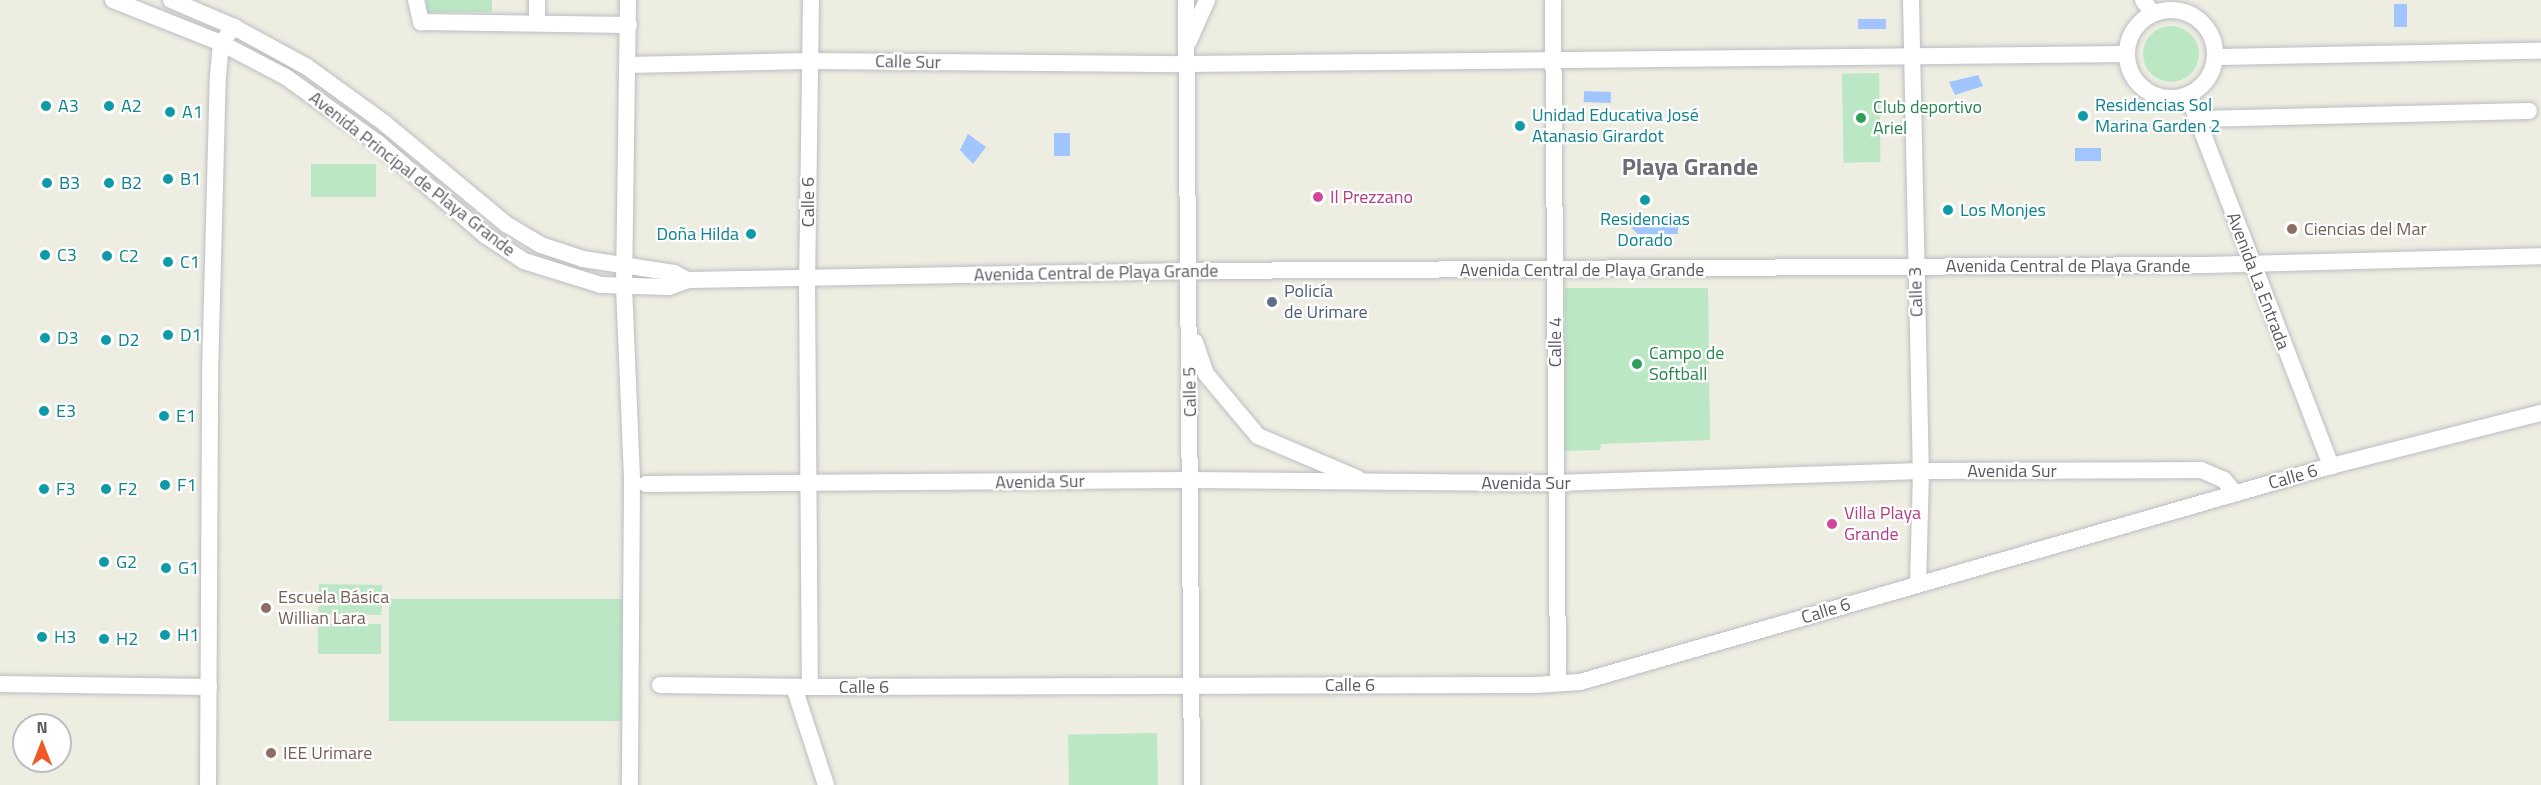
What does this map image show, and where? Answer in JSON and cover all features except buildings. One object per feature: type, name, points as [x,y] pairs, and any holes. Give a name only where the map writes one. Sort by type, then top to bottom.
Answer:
[{"type":"street","name":"Avenida Principal de Playa Grande","points":[[113,0],[221,43],[320,100],[401,162],[504,249],[573,279],[624,287],[649,279]]},
{"type":"street","name":"Avenida Principal de Playa Grande","points":[[171,0],[234,27],[343,92],[506,224],[541,245],[625,268]]},
{"type":"street","points":[[417,0],[421,22],[629,25]]},
{"type":"street","points":[[537,0],[537,22]]},
{"type":"street","points":[[628,0],[629,65],[624,287],[632,481],[630,785]]},
{"type":"street","name":"Calle 6","points":[[811,0],[808,61],[808,485],[802,687],[1558,684],[1580,682],[2331,466],[2541,413]]},
{"type":"street","name":"Calle 5","points":[[1186,0],[1192,480],[1192,785]]},
{"type":"street","points":[[1187,56],[1207,0]]},
{"type":"street","name":"Calle 4","points":[[1553,0],[1558,684]]},
{"type":"street","name":"Calle 3","points":[[1911,0],[1921,471],[1918,583]]},
{"type":"street","points":[[2143,0],[2153,14]]},
{"type":"street","points":[[2182,6],[2207,28],[2216,57],[2212,73],[2202,86],[2188,95],[2160,97],[2147,91],[2130,68],[2127,54],[2134,31],[2153,14],[2182,6]]},
{"type":"street","points":[[208,785],[212,246],[221,43],[234,27]]},
{"type":"street","points":[[2216,57],[2541,51]]},
{"type":"street","name":"Calle Sur","points":[[629,65],[1187,56],[1554,61],[1911,54],[2127,54]]},
{"type":"street","name":"Avenida La Entrada","points":[[2188,95],[2250,262],[2331,466]]},
{"type":"street","points":[[2197,119],[2529,111]]},
{"type":"street","name":"Avenida Central de Playa Grande","points":[[625,268],[649,279],[674,273],[688,280],[1188,271],[1915,267],[2541,256]]},
{"type":"street","points":[[1189,327],[1206,375],[1258,436],[1367,482]]},
{"type":"street","name":"Avenida Sur","points":[[646,484],[808,485],[1192,480],[1556,483],[1921,471],[2201,470],[2224,480],[2235,493]]},
{"type":"street","points":[[0,684],[209,687]]},
{"type":"street","points":[[660,685],[802,687],[826,785]]},
{"type":"green space","points":[[426,0],[492,0],[492,12],[426,12]]},
{"type":"green space","points":[[2171,26],[2182,28],[2191,34],[2197,43],[2199,54],[2197,65],[2191,74],[2182,80],[2171,82],[2160,80],[2151,74],[2145,65],[2143,54],[2145,43],[2151,34],[2160,28]]},
{"type":"green space","name":"Club deportivo Ariel","points":[[1879,73],[1881,162],[1844,163],[1842,74]]},
{"type":"green space","points":[[311,164],[376,164],[376,197],[311,197]]},
{"type":"green space","name":"Campo de Softball","points":[[1565,288],[1708,288],[1710,440],[1601,444],[1600,450],[1564,451]]},
{"type":"green space","points":[[319,584],[382,585],[381,615],[318,614]]},
{"type":"green space","points":[[389,599],[623,599],[623,721],[389,721]]},
{"type":"green space","points":[[318,624],[381,624],[381,654],[318,654]]},
{"type":"green space","points":[[1157,733],[1158,785],[1069,785],[1068,735]]},
{"type":"water","points":[[2394,4],[2407,4],[2407,27],[2394,27]]},
{"type":"water","points":[[1858,19],[1886,19],[1886,29],[1858,29]]},
{"type":"water","points":[[1978,75],[1983,86],[1955,95],[1949,82]]},
{"type":"water","points":[[1584,91],[1611,92],[1611,103],[1584,102]]},
{"type":"water","points":[[1054,133],[1070,133],[1070,156],[1054,156]]},
{"type":"water","points":[[968,134],[986,147],[973,164],[960,150]]},
{"type":"water","points":[[2075,148],[2101,148],[2101,161],[2075,161]]},
{"type":"water","points":[[1636,218],[1646,226],[1652,219],[1678,218],[1678,234],[1638,234],[1628,225]]},
{"type":"place","name":"A3","points":[[46,106]]},
{"type":"place","name":"A2","points":[[109,106]]},
{"type":"place","name":"A1","points":[[170,112]]},
{"type":"place","name":"Residencias Sol Marina Garden 2","points":[[2083,116]]},
{"type":"place","name":"Club deportivo Ariel","points":[[1861,118]]},
{"type":"place","name":"Unidad Educativa José Atanasio Girardot","points":[[1520,126]]},
{"type":"place","name":"B1","points":[[168,179]]},
{"type":"place","name":"B3","points":[[47,183]]},
{"type":"place","name":"B2","points":[[109,183]]},
{"type":"place","name":"Il Prezzano","points":[[1318,197]]},
{"type":"place","name":"Residencias Dorado","points":[[1645,200]]},
{"type":"place","name":"Los Monjes","points":[[1948,210]]},
{"type":"place","name":"Ciencias del Mar","points":[[2292,229]]},
{"type":"place","name":"Doña Hilda","points":[[751,234]]},
{"type":"place","name":"C3","points":[[45,255]]},
{"type":"place","name":"C2","points":[[107,256]]},
{"type":"place","name":"C1","points":[[168,262]]},
{"type":"place","name":"Policía de Urimare","points":[[1272,302]]},
{"type":"place","name":"D1","points":[[168,335]]},
{"type":"place","name":"D3","points":[[45,338]]},
{"type":"place","name":"D2","points":[[106,340]]},
{"type":"place","name":"Campo de Softball","points":[[1637,364]]},
{"type":"place","name":"E3","points":[[44,411]]},
{"type":"place","name":"E1","points":[[164,416]]},
{"type":"place","name":"F1","points":[[165,485]]},
{"type":"place","name":"F3","points":[[44,489]]},
{"type":"place","name":"F2","points":[[106,489]]},
{"type":"place","name":"Villa Playa Grande","points":[[1832,524]]},
{"type":"place","name":"G2","points":[[104,562]]},
{"type":"place","name":"G1","points":[[166,568]]},
{"type":"place","name":"Escuela Básica Willian Lara","points":[[266,608]]},
{"type":"place","name":"H1","points":[[165,635]]},
{"type":"place","name":"H3","points":[[42,637]]},
{"type":"place","name":"H2","points":[[104,639]]},
{"type":"place","name":"IEE Urimare","points":[[271,753]]},
{"type":"district","name":"Playa Grande","points":[[1690,167]]}]
